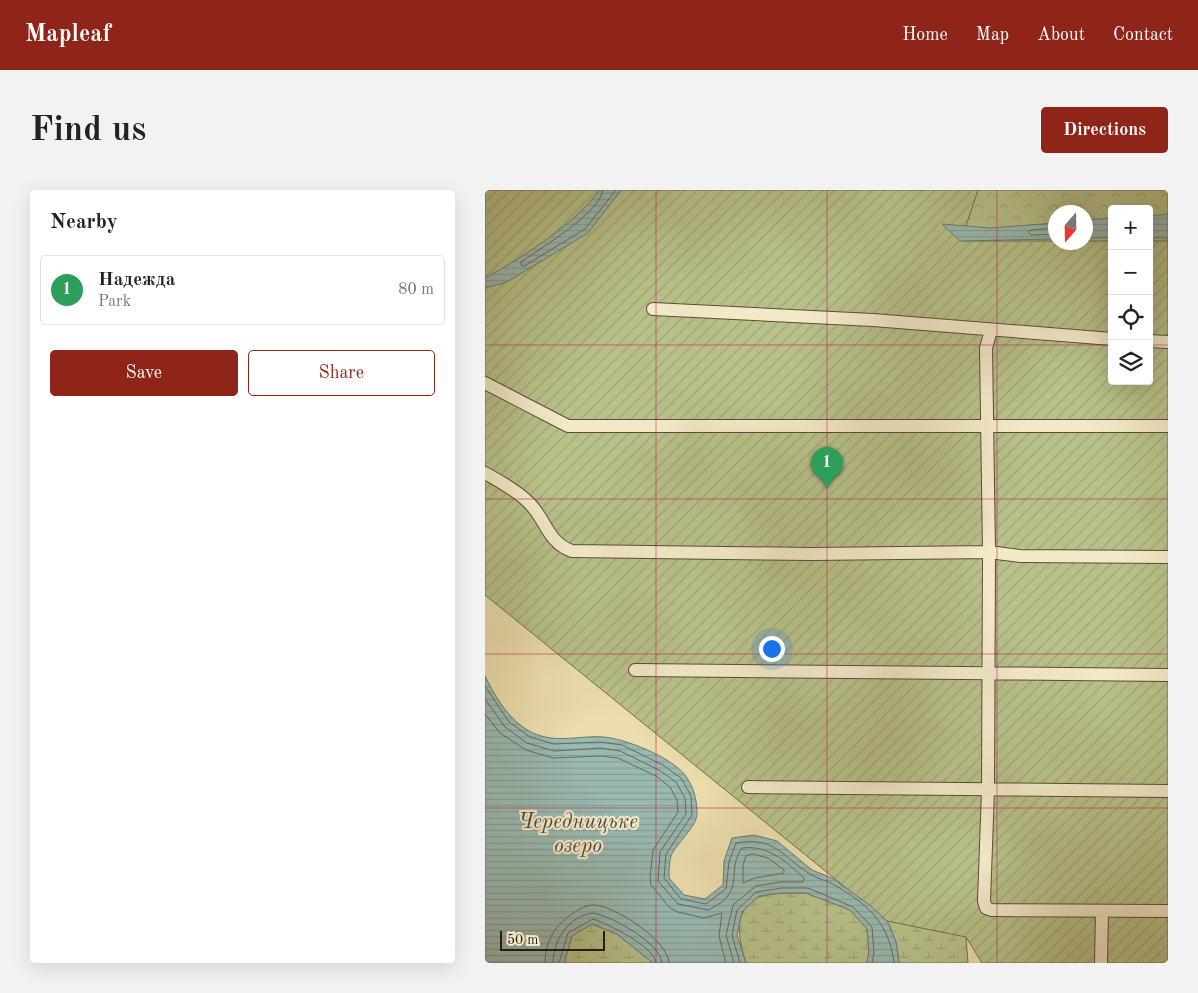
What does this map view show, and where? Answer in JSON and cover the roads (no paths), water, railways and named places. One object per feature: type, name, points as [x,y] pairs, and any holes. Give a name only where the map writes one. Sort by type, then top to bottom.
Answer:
[{"type":"street","points":[[653,309],[873,320],[1108,339]]},
{"type":"street","points":[[991,330],[986,348],[989,552],[988,790],[984,901],[986,908],[992,910],[1102,912],[1168,911]]},
{"type":"street","points":[[1153,341],[1168,342]]},
{"type":"street","points":[[485,383],[568,426],[1168,426]]},
{"type":"street","points":[[485,473],[528,501],[552,538],[562,548],[572,552],[811,554],[989,552],[1020,556],[1168,557]]},
{"type":"street","points":[[635,670],[1168,675]]},
{"type":"street","points":[[748,787],[1168,791]]},
{"type":"street","points":[[1101,963],[1102,912]]},
{"type":"water","points":[[599,190],[621,190],[588,233],[507,282],[485,288],[485,278],[530,251],[563,227],[590,202]]},
{"type":"water","points":[[1168,214],[1168,238],[1153,238],[1153,216]]},
{"type":"water","points":[[1108,218],[1108,238],[1093,238],[1093,219]]},
{"type":"water","points":[[942,224],[990,228],[1048,224],[1048,239],[960,241]]},
{"type":"water","name":"Чередницьке озеро","points":[[485,676],[505,709],[517,723],[533,733],[560,739],[604,737],[624,741],[670,762],[685,775],[691,784],[697,814],[694,824],[677,846],[669,864],[669,878],[684,895],[705,899],[723,885],[724,861],[732,838],[754,835],[777,841],[812,870],[832,878],[871,906],[887,921],[896,942],[899,963],[867,963],[869,952],[867,929],[850,910],[806,893],[782,893],[759,896],[742,912],[737,935],[746,963],[653,963],[617,934],[592,924],[572,936],[564,963],[485,963]]},
{"type":"place","name":"Надежда","points":[[827,488]]}]
